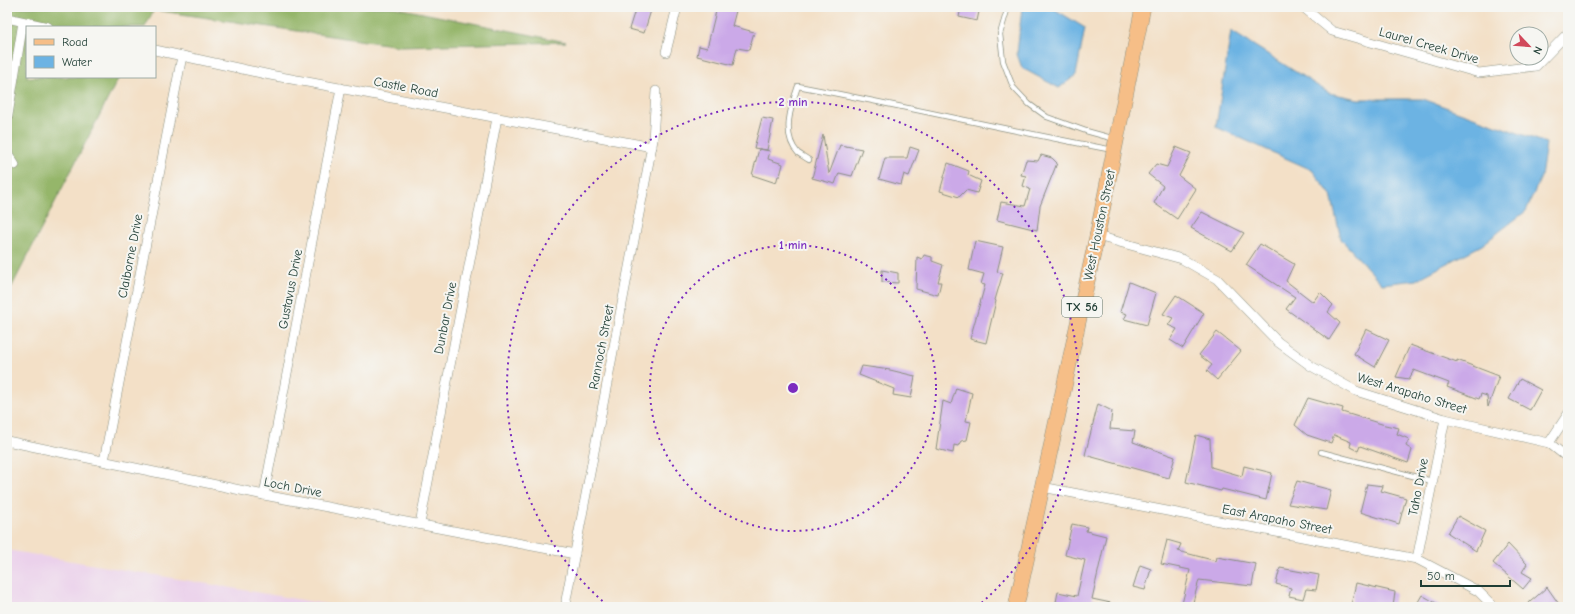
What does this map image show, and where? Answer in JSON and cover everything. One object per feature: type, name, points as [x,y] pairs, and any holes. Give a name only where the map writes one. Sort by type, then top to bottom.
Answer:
[{"type":"main road","name":"West Houston Street","points":[[1016,607],[1097,236],[1143,7]]},
{"type":"street","points":[[666,52],[677,7]]},
{"type":"street","name":"Laurel Creek Drive","points":[[1303,7],[1332,31],[1479,74],[1536,66],[1568,33]]},
{"type":"street","points":[[7,18],[43,26]]},
{"type":"street","points":[[7,121],[23,22]]},
{"type":"street","name":"Castle Road","points":[[156,50],[342,88],[652,147]]},
{"type":"street","name":"Claiborne Drive","points":[[104,461],[182,56]]},
{"type":"street","name":"Gustavus Drive","points":[[264,495],[342,88]]},
{"type":"street","name":"Rannoch Street","points":[[568,607],[566,600],[652,147],[656,90]]},
{"type":"street","name":"Dunbar Drive","points":[[420,524],[497,118]]},
{"type":"street","points":[[7,152],[15,165]]},
{"type":"street","name":"West Arapaho Street","points":[[1097,236],[1182,259],[1217,279],[1278,342],[1311,366],[1356,391],[1445,419],[1549,443],[1568,458]]},
{"type":"street","points":[[1549,443],[1568,414]]},
{"type":"street","name":"Taho Drive","points":[[1417,559],[1445,419]]},
{"type":"street","name":"Loch Drive","points":[[7,441],[264,495],[575,554]]},
{"type":"street","name":"East Arapaho Street","points":[[1042,487],[1417,559],[1478,591],[1494,607]]},
{"type":"lane","points":[[1008,7],[1000,34],[1003,61],[1013,87],[1029,104],[1047,117],[1086,131],[1115,145]]},
{"type":"lane","points":[[809,160],[798,152],[788,126],[792,103],[798,86],[888,103],[994,127],[1115,145]]},
{"type":"lane","points":[[1322,452],[1432,481]]},
{"type":"shaded area","points":[[7,550],[343,607],[7,607]]},
{"type":"green space","points":[[7,7],[393,7],[566,42],[399,46],[154,10],[146,26],[26,26],[26,78],[118,78],[7,296]]},
{"type":"water","points":[[1022,7],[1051,7],[1085,28],[1076,75],[1059,88],[1022,68],[1017,54]]},
{"type":"water","points":[[1231,31],[1329,93],[1358,99],[1423,99],[1546,143],[1541,177],[1526,211],[1482,245],[1416,280],[1382,284],[1341,239],[1331,195],[1312,170],[1216,127]]},
{"type":"building","points":[[636,7],[652,7],[644,33],[629,29]]},
{"type":"building","points":[[717,7],[737,7],[732,26],[754,32],[749,50],[737,48],[733,65],[697,56],[699,46],[707,48]]},
{"type":"building","points":[[961,7],[980,7],[977,21],[959,17]]},
{"type":"building","points":[[762,118],[773,120],[767,150],[754,148]]},
{"type":"building","points":[[823,135],[829,174],[840,145],[862,149],[852,176],[839,173],[835,184],[812,178]]},
{"type":"building","points":[[910,147],[919,150],[909,176],[904,174],[901,185],[879,179],[885,158],[907,158]]},
{"type":"building","points":[[1176,147],[1191,153],[1179,176],[1196,189],[1177,219],[1154,203],[1163,186],[1148,174],[1156,164],[1167,167]]},
{"type":"building","points":[[759,149],[770,151],[768,159],[783,164],[780,176],[778,176],[776,183],[752,175]]},
{"type":"building","points":[[1041,155],[1052,158],[1057,163],[1040,206],[1037,230],[997,220],[1001,202],[1025,206],[1030,189],[1023,186],[1026,176],[1021,175],[1026,160],[1038,161]]},
{"type":"building","points":[[948,163],[969,171],[968,175],[981,181],[977,193],[966,190],[959,197],[940,191]]},
{"type":"building","points":[[1202,212],[1244,233],[1232,251],[1191,228]]},
{"type":"building","points":[[975,241],[1003,247],[997,272],[1003,273],[995,300],[986,343],[970,339],[985,285],[981,284],[984,274],[969,270]]},
{"type":"building","points":[[1260,244],[1294,264],[1286,281],[1313,302],[1320,292],[1333,305],[1328,312],[1340,323],[1329,340],[1286,309],[1295,297],[1246,265]]},
{"type":"building","points":[[924,255],[932,257],[932,261],[943,265],[938,282],[941,282],[938,295],[916,289],[917,257],[922,259]]},
{"type":"building","points":[[882,270],[898,273],[898,283],[882,282]]},
{"type":"building","points":[[1129,282],[1156,293],[1147,325],[1124,319],[1127,314],[1120,312]]},
{"type":"building","points":[[1176,295],[1204,313],[1183,348],[1170,340],[1177,329],[1168,325],[1173,318],[1163,314]]},
{"type":"building","points":[[1366,329],[1389,340],[1375,367],[1354,354]]},
{"type":"building","points":[[1217,332],[1241,351],[1217,380],[1207,371],[1212,365],[1199,355]]},
{"type":"building","points":[[1410,345],[1457,362],[1457,360],[1499,376],[1488,407],[1487,396],[1481,394],[1479,399],[1447,387],[1449,383],[1414,370],[1409,379],[1396,377]]},
{"type":"building","points":[[862,366],[890,370],[915,376],[911,398],[893,395],[894,389],[859,375]]},
{"type":"building","points":[[1520,379],[1541,390],[1530,410],[1509,399]]},
{"type":"building","points":[[956,388],[972,393],[966,421],[971,422],[967,440],[961,441],[958,446],[954,445],[953,453],[936,449],[943,401],[951,404]]},
{"type":"building","points":[[1308,398],[1343,408],[1342,412],[1399,428],[1397,434],[1409,439],[1406,446],[1412,450],[1408,463],[1360,446],[1358,451],[1350,447],[1351,442],[1334,435],[1331,443],[1307,435],[1295,425]]},
{"type":"building","points":[[1098,404],[1112,411],[1110,429],[1135,431],[1133,442],[1175,457],[1169,478],[1085,455]]},
{"type":"building","points":[[1196,435],[1210,439],[1211,467],[1242,476],[1244,466],[1272,473],[1266,500],[1186,482]]},
{"type":"building","points":[[1297,481],[1331,490],[1326,510],[1288,504]]},
{"type":"building","points":[[1367,484],[1383,486],[1381,491],[1406,498],[1399,524],[1360,512]]},
{"type":"building","points":[[1458,516],[1485,531],[1476,551],[1448,533]]},
{"type":"building","points":[[1072,524],[1087,527],[1086,531],[1106,536],[1092,599],[1111,603],[1111,607],[1078,607],[1056,602],[1058,592],[1077,596],[1085,560],[1065,555]]},
{"type":"building","points":[[1167,540],[1181,544],[1178,551],[1216,561],[1217,557],[1256,564],[1252,586],[1199,580],[1192,606],[1182,604],[1190,570],[1161,564]]},
{"type":"building","points":[[1508,544],[1527,564],[1522,572],[1532,578],[1523,589],[1493,563]]},
{"type":"building","points":[[1140,565],[1151,569],[1145,590],[1133,587]]},
{"type":"building","points":[[1280,568],[1319,575],[1316,590],[1306,589],[1303,599],[1289,596],[1291,588],[1276,584]]},
{"type":"building","points":[[1356,583],[1395,592],[1393,607],[1360,607],[1351,605]]},
{"type":"building","points":[[1547,587],[1561,607],[1524,607],[1537,596]]},
{"type":"building","points":[[1422,595],[1443,607],[1415,607]]}]
